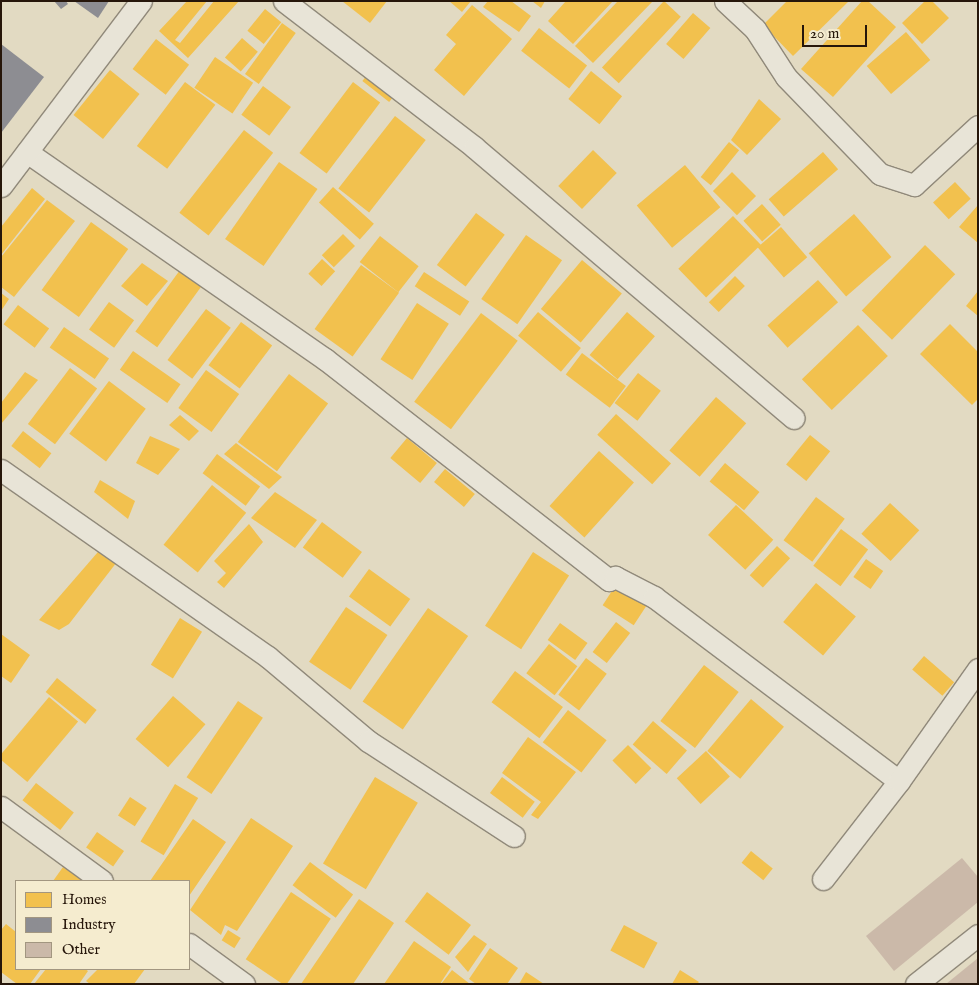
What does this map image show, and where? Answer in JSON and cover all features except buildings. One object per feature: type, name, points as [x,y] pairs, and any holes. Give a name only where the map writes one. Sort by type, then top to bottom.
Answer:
[{"type":"street","points":[[1,186],[141,1]]},
{"type":"street","points":[[284,1],[474,147],[794,418]]},
{"type":"street","points":[[725,1],[755,29],[786,77],[880,174],[914,185],[978,126]]},
{"type":"street","points":[[27,152],[325,360],[609,580],[615,577],[654,596],[900,781]]},
{"type":"street","points":[[1,470],[268,657],[368,741],[514,836]]},
{"type":"street","points":[[823,879],[900,781],[978,669]]},
{"type":"street","points":[[1,807],[101,880]]},
{"type":"street","points":[[916,984],[978,934]]},
{"type":"street","points":[[190,945],[244,984]]}]
